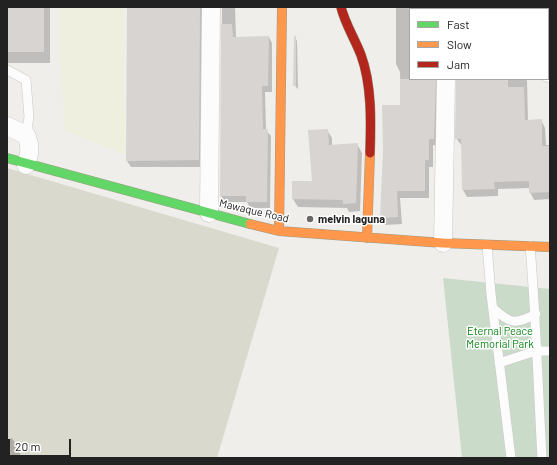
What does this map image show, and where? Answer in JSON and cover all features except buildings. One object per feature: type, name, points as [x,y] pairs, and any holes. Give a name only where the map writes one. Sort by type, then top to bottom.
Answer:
[{"type":"main road","points":[[278,231],[282,7]]},
{"type":"main road","points":[[341,7],[363,60],[368,97],[369,149],[367,238]]},
{"type":"main road","name":"Mawaque Road","points":[[7,158],[26,165],[278,231],[443,243],[486,243],[550,247]]},
{"type":"street","points":[[209,213],[211,7]]},
{"type":"street","points":[[443,243],[446,80]]},
{"type":"street","points":[[7,126],[26,134],[30,144],[30,153],[26,165]]},
{"type":"lane","points":[[7,70],[26,80],[29,118],[26,134]]},
{"type":"lane","points":[[486,243],[511,458]]},
{"type":"lane","points":[[530,246],[536,314],[536,351],[542,458]]},
{"type":"lane","points":[[493,308],[506,320],[521,321],[536,314]]},
{"type":"lane","points":[[499,363],[536,351],[550,351]]},
{"type":"shaded area","points":[[7,168],[279,248],[217,458],[7,458]]},
{"type":"green space","points":[[58,7],[124,7],[125,155],[64,130]]},
{"type":"green space","name":"Eternal Peace Memorial Park","points":[[443,278],[550,289],[550,458],[462,458]]},
{"type":"traffic: fast","points":[[7,158],[250,224]]},
{"type":"traffic: slow","points":[[279,231],[282,7]]},
{"type":"traffic: slow","points":[[367,238],[370,153]]},
{"type":"traffic: slow","points":[[250,224],[279,231],[443,243],[550,247]]},
{"type":"traffic: jam","points":[[341,7],[365,67],[369,91],[370,153]]},
{"type":"place","name":"melvin laguna","points":[[310,219]]}]
